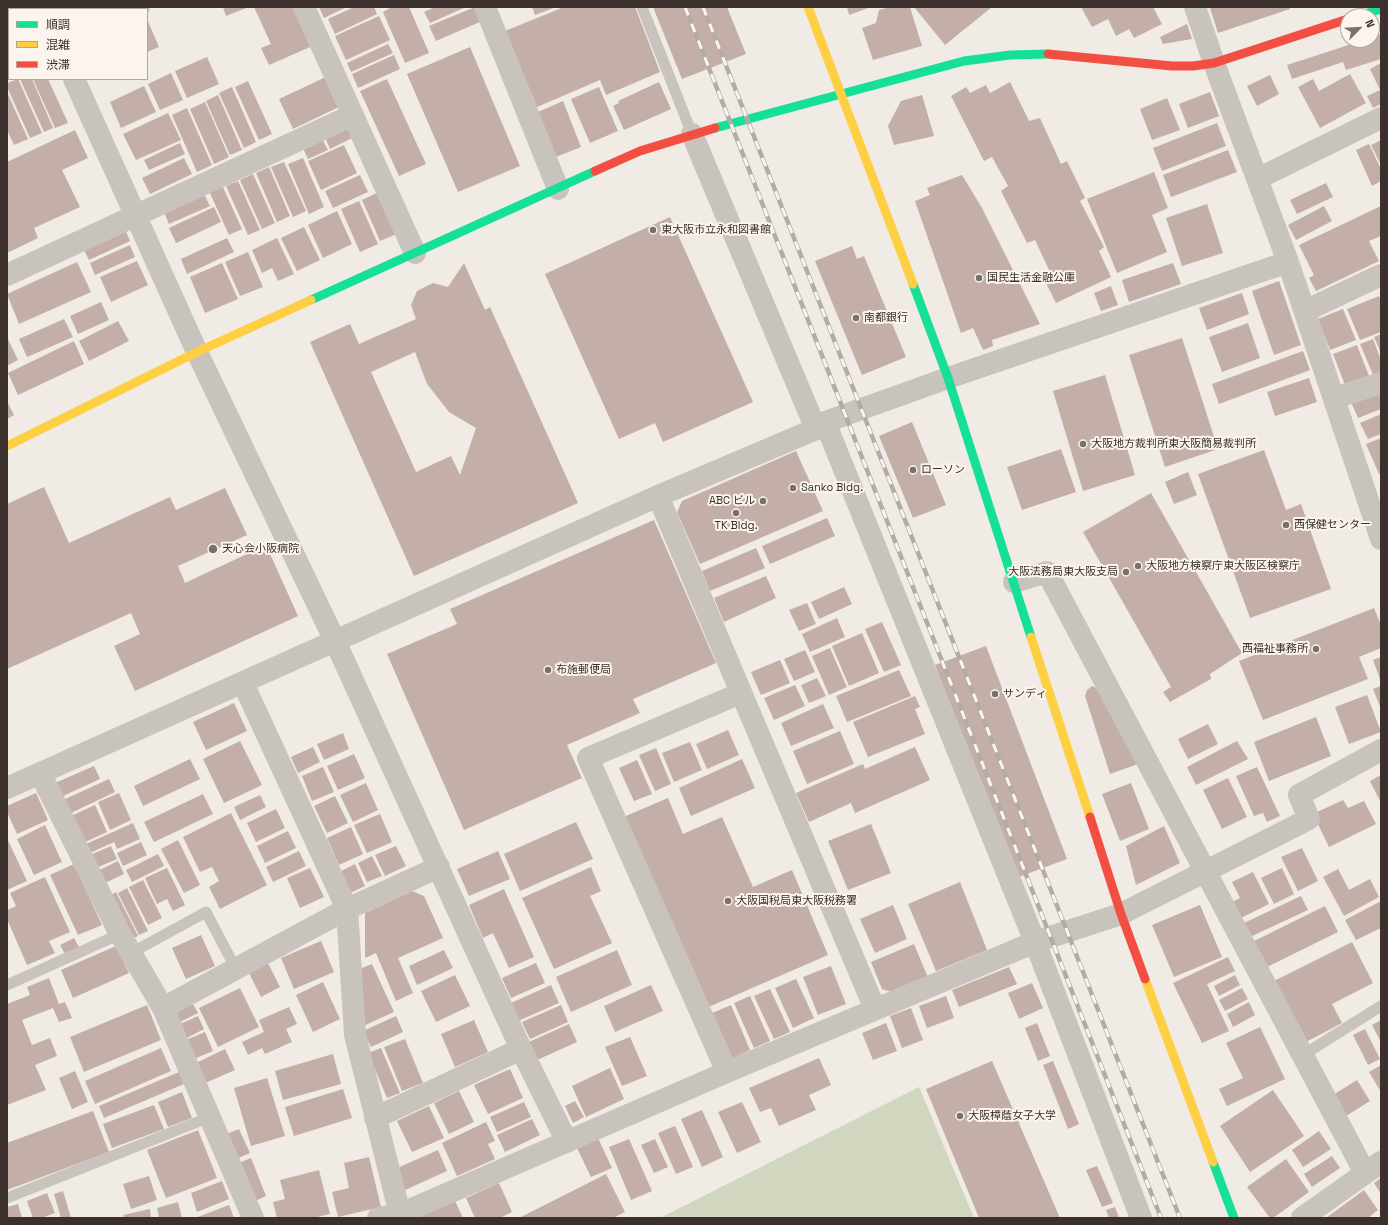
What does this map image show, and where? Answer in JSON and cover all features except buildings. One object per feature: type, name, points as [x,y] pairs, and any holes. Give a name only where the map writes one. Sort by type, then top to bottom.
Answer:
[{"type":"street","points":[[304,7],[416,253]]},
{"type":"street","points":[[485,7],[558,189]]},
{"type":"street","points":[[808,7],[948,378],[1121,914],[1234,1218]]},
{"type":"street","points":[[1195,7],[1214,63],[1288,262],[1381,539]]},
{"type":"street","points":[[7,446],[197,352],[640,152],[692,134],[964,61],[1010,55],[1054,54],[1172,66],[1214,63],[1340,22]]},
{"type":"street","points":[[74,80],[197,352],[335,641],[440,867],[521,1049],[568,1142]]},
{"type":"street","points":[[7,275],[353,115]]},
{"type":"street","points":[[1257,179],[1381,118]]},
{"type":"street","points":[[692,134],[820,425],[1035,942],[1140,1218]]},
{"type":"street","points":[[7,788],[658,496],[820,425],[948,378],[1288,262]]},
{"type":"street","points":[[1305,311],[1381,275]]},
{"type":"street","points":[[1334,398],[1381,383]]},
{"type":"street","points":[[658,496],[875,1009]]},
{"type":"street","points":[[1014,582],[1046,572],[1303,1056],[1373,1168],[1302,1218]]},
{"type":"street","points":[[243,683],[347,909],[355,1035],[401,1216]]},
{"type":"street","points":[[726,1072],[588,758],[741,692]]},
{"type":"street","points":[[378,1218],[401,1216],[726,1072],[875,1009],[1035,942],[1121,914],[1309,819],[1299,795],[1381,750]]},
{"type":"street","points":[[40,773],[120,934],[163,1008],[253,1218]]},
{"type":"street","points":[[163,1008],[347,909],[440,867]]},
{"type":"street","points":[[375,1118],[521,1049]]},
{"type":"lane","points":[[642,7],[692,134]]},
{"type":"lane","points":[[131,953],[206,912],[236,969]]},
{"type":"lane","points":[[7,985],[120,934]]},
{"type":"lane","points":[[1303,1056],[1381,1006]]},
{"type":"lane","points":[[7,1198],[210,1117]]},
{"type":"green space","points":[[919,1087],[974,1218],[660,1218]]},
{"type":"railway","points":[[685,7],[1161,1218]]},
{"type":"railway","points":[[703,7],[1180,1218]]},
{"type":"traffic: fast","points":[[715,128],[964,61],[1010,55],[1048,54]]},
{"type":"traffic: fast","points":[[311,300],[595,171]]},
{"type":"traffic: fast","points":[[913,284],[948,378],[1031,637]]},
{"type":"traffic: fast","points":[[1213,1162],[1234,1218]]},
{"type":"traffic: slow","points":[[808,7],[913,284]]},
{"type":"traffic: slow","points":[[7,446],[197,352],[311,300]]},
{"type":"traffic: slow","points":[[1031,637],[1090,817]]},
{"type":"traffic: slow","points":[[1145,979],[1213,1162]]},
{"type":"traffic: jam","points":[[1048,54],[1172,66],[1193,66],[1214,63],[1340,22]]},
{"type":"traffic: jam","points":[[595,171],[640,151],[715,128]]},
{"type":"traffic: jam","points":[[1090,817],[1121,914],[1145,979]]},
{"type":"place","name":"東大阪市立永和図書館","points":[[653,230]]},
{"type":"place","name":"国民生活金融公庫","points":[[979,278]]},
{"type":"place","name":"南都銀行","points":[[856,318]]},
{"type":"place","name":"大阪地方裁判所東大阪簡易裁判所","points":[[1083,444]]},
{"type":"place","name":"ローソン","points":[[913,470]]},
{"type":"place","name":"Sanko Bldg.","points":[[793,488]]},
{"type":"place","name":"ABC ビル","points":[[763,501]]},
{"type":"place","name":"TK Bldg.","points":[[736,513]]},
{"type":"place","name":"西保健センター","points":[[1286,525]]},
{"type":"place","name":"天心会小阪病院","points":[[213,549]]},
{"type":"place","name":"大阪地方検察庁東大阪区検察庁","points":[[1138,566]]},
{"type":"place","name":"大阪法務局東大阪支局","points":[[1126,572]]},
{"type":"place","name":"西福祉事務所","points":[[1316,649]]},
{"type":"place","name":"布施郵便局","points":[[548,670]]},
{"type":"place","name":"サンディ","points":[[995,694]]},
{"type":"place","name":"大阪国税局東大阪税務署","points":[[728,901]]},
{"type":"place","name":"大阪樟蔭女子大学","points":[[960,1116]]}]
